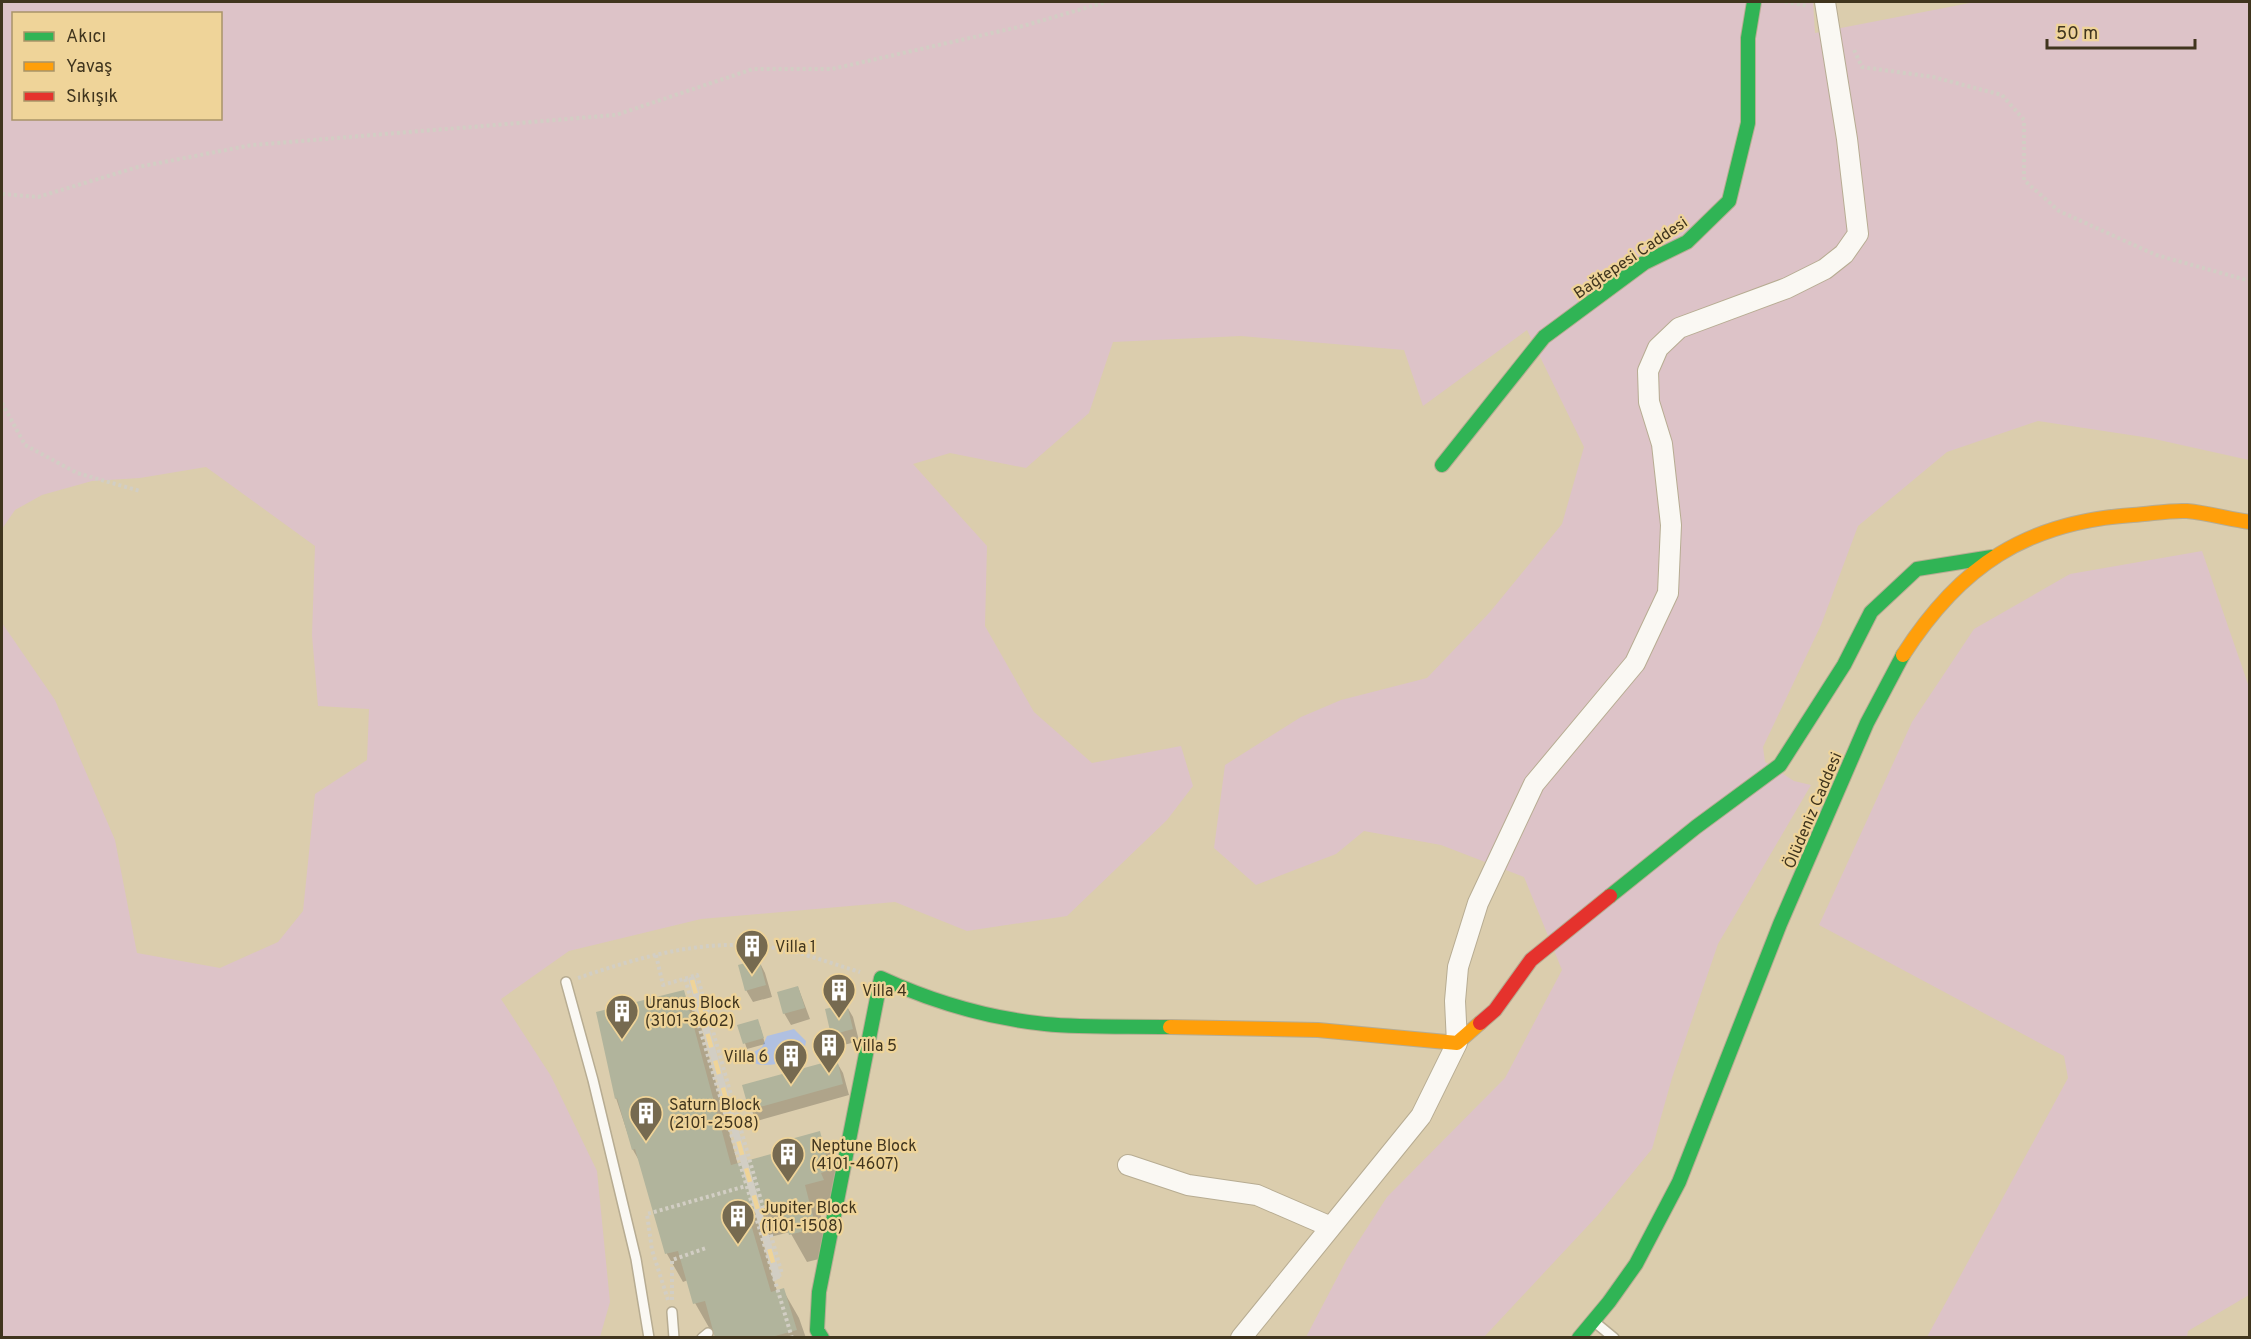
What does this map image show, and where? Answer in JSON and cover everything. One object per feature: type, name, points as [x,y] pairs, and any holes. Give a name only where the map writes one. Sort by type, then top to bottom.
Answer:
[{"type":"street","name":"Bağtepesi Caddesi","points":[[1442,465],[1544,337],[1644,263],[1687,242],[1730,201],[1748,123],[1748,38],[1754,2]]},
{"type":"street","points":[[1457,1043],[1455,1001],[1458,967],[1478,903],[1506,841],[1534,784],[1635,663],[1668,593],[1671,525],[1662,444],[1650,402],[1648,371],[1658,348],[1679,328],[1787,288],[1825,268],[1844,254],[1858,234],[1845,128],[1825,2]]},
{"type":"street","name":"Ölüdeniz Caddesi","points":[[1579,1338],[1594,1322],[1648,1244],[1687,1165],[1748,1004],[1850,761],[1904,651],[1931,612],[1962,581],[1992,557],[2073,521],[2185,511],[2250,522]]},
{"type":"street","points":[[1241,1338],[1421,1116],[1457,1043],[1495,1010],[1531,960],[1687,834],[1780,765],[1844,665],[1871,612],[1917,569],[1992,557]]},
{"type":"street","points":[[822,1338],[817,1330],[819,1292],[880,978],[937,1001],[1005,1019],[1047,1024],[1318,1030],[1457,1043]]},
{"type":"street","points":[[1128,1165],[1188,1185],[1257,1195],[1331,1227]]},
{"type":"lane","points":[[566,982],[594,1080],[636,1259],[649,1338]]},
{"type":"lane","points":[[672,1312],[674,1338]]},
{"type":"lane","points":[[1594,1322],[1614,1338]]},
{"type":"path","points":[[2,194],[38,198],[138,167],[252,145],[616,115],[753,69],[831,69],[1023,26],[1106,2]]},
{"type":"path","points":[[1849,40],[1862,67],[1933,76],[2002,95],[2025,120],[2025,180],[2059,211],[2156,255],[2250,281]]},
{"type":"path","points":[[2,403],[25,445],[77,473],[140,491]]},
{"type":"path","points":[[566,982],[656,955],[707,945],[779,949],[880,978]]},
{"type":"path","points":[[656,955],[663,984],[697,975],[782,1274],[772,1278]]},
{"type":"path","points":[[686,979],[772,1278],[792,1338]]},
{"type":"path","points":[[672,1312],[652,1250],[647,1214],[746,1186]]},
{"type":"path","points":[[672,1312],[672,1260],[706,1248]]},
{"type":"shaded area","points":[[2,2],[1813,2],[1815,33],[1975,2],[2249,2],[2249,460],[2150,438],[2038,421],[1947,452],[1858,526],[1821,625],[1763,747],[1765,762],[1794,781],[1811,785],[1718,944],[1672,1078],[1652,1149],[1598,1215],[1484,1337],[1306,1337],[1347,1259],[1387,1197],[1505,1078],[1562,970],[1524,877],[1441,845],[1364,831],[1336,854],[1256,885],[1214,848],[1225,765],[1301,717],[1341,700],[1427,678],[1490,612],[1562,524],[1584,447],[1527,330],[1423,406],[1404,350],[1241,336],[1113,342],[1089,413],[1026,468],[950,453],[913,464],[987,546],[985,626],[1034,712],[1092,763],[1181,746],[1193,786],[1167,820],[1067,916],[967,931],[895,902],[701,919],[569,951],[501,999],[551,1076],[597,1171],[610,1302],[600,1337],[2,1337],[2,623],[55,700],[115,840],[137,953],[220,968],[278,942],[303,911],[315,794],[367,760],[369,709],[318,706],[312,635],[315,546],[206,467],[140,478],[92,481],[42,495],[15,510],[2,529]]},
{"type":"shaded area","points":[[2202,551],[2249,687],[2249,1295],[2188,1331],[2187,1337],[1927,1337],[2068,1078],[2064,1056],[1819,925],[1912,722],[1974,629],[2070,574]]},
{"type":"water","points":[[794,1029],[806,1041],[804,1052],[780,1063],[760,1065],[754,1063],[754,1052],[762,1047],[767,1036]]},
{"type":"building","name":"Villa 1","points":[[759,959],[766,985],[745,991],[738,965]]},
{"type":"building","points":[[798,986],[805,1008],[783,1014],[777,992]]},
{"type":"building","points":[[684,990],[731,1165],[782,1151],[780,1142],[820,1131],[828,1163],[827,1171],[821,1173],[824,1180],[805,1185],[816,1228],[789,1235],[780,1202],[747,1211],[771,1292],[784,1288],[797,1330],[768,1338],[715,1338],[705,1301],[693,1304],[678,1251],[665,1254],[635,1149],[632,1150],[617,1098],[615,1099],[596,1012]]},
{"type":"building","name":"Villa 4","points":[[847,1004],[853,1029],[831,1035],[825,1009]]},
{"type":"building","points":[[758,1019],[764,1038],[743,1044],[737,1025]]},
{"type":"building","points":[[837,1059],[843,1084],[749,1110],[742,1085]]},
{"type":"railway","points":[[692,980],[777,1276]]},
{"type":"traffic: fast","points":[[1442,465],[1544,337],[1644,263],[1687,242],[1729,201],[1748,123],[1748,38],[1754,2]]},
{"type":"traffic: fast","points":[[1610,896],[1696,827],[1780,765],[1844,665],[1871,612],[1917,569],[1992,557]]},
{"type":"traffic: fast","points":[[1579,1338],[1636,1264],[1679,1182],[1780,924],[1867,723],[1903,655]]},
{"type":"traffic: fast","points":[[822,1338],[817,1330],[819,1292],[881,978],[961,1008],[1003,1018],[1076,1026],[1170,1027]]},
{"type":"traffic: slow","points":[[1903,655],[1948,597],[1973,573],[1999,554],[2028,539],[2060,527],[2095,519],[2180,511],[2250,522]]},
{"type":"traffic: slow","points":[[1170,1027],[1318,1030],[1457,1043],[1480,1023]]},
{"type":"traffic: jam","points":[[1480,1023],[1495,1010],[1531,960],[1610,896]]},
{"type":"place","name":"Villa 1","points":[[752,975]]},
{"type":"place","name":"Villa 4","points":[[839,1019]]},
{"type":"place","name":"Uranus Block (3101-3602)","points":[[622,1040]]},
{"type":"place","name":"Villa 5","points":[[829,1074]]},
{"type":"place","name":"Villa 6","points":[[791,1085]]},
{"type":"place","name":"Saturn Block (2101-2508)","points":[[646,1142]]},
{"type":"place","name":"Neptune Block (4101-4607)","points":[[788,1183]]},
{"type":"place","name":"Jupiter Block (1101-1508)","points":[[738,1245]]}]
